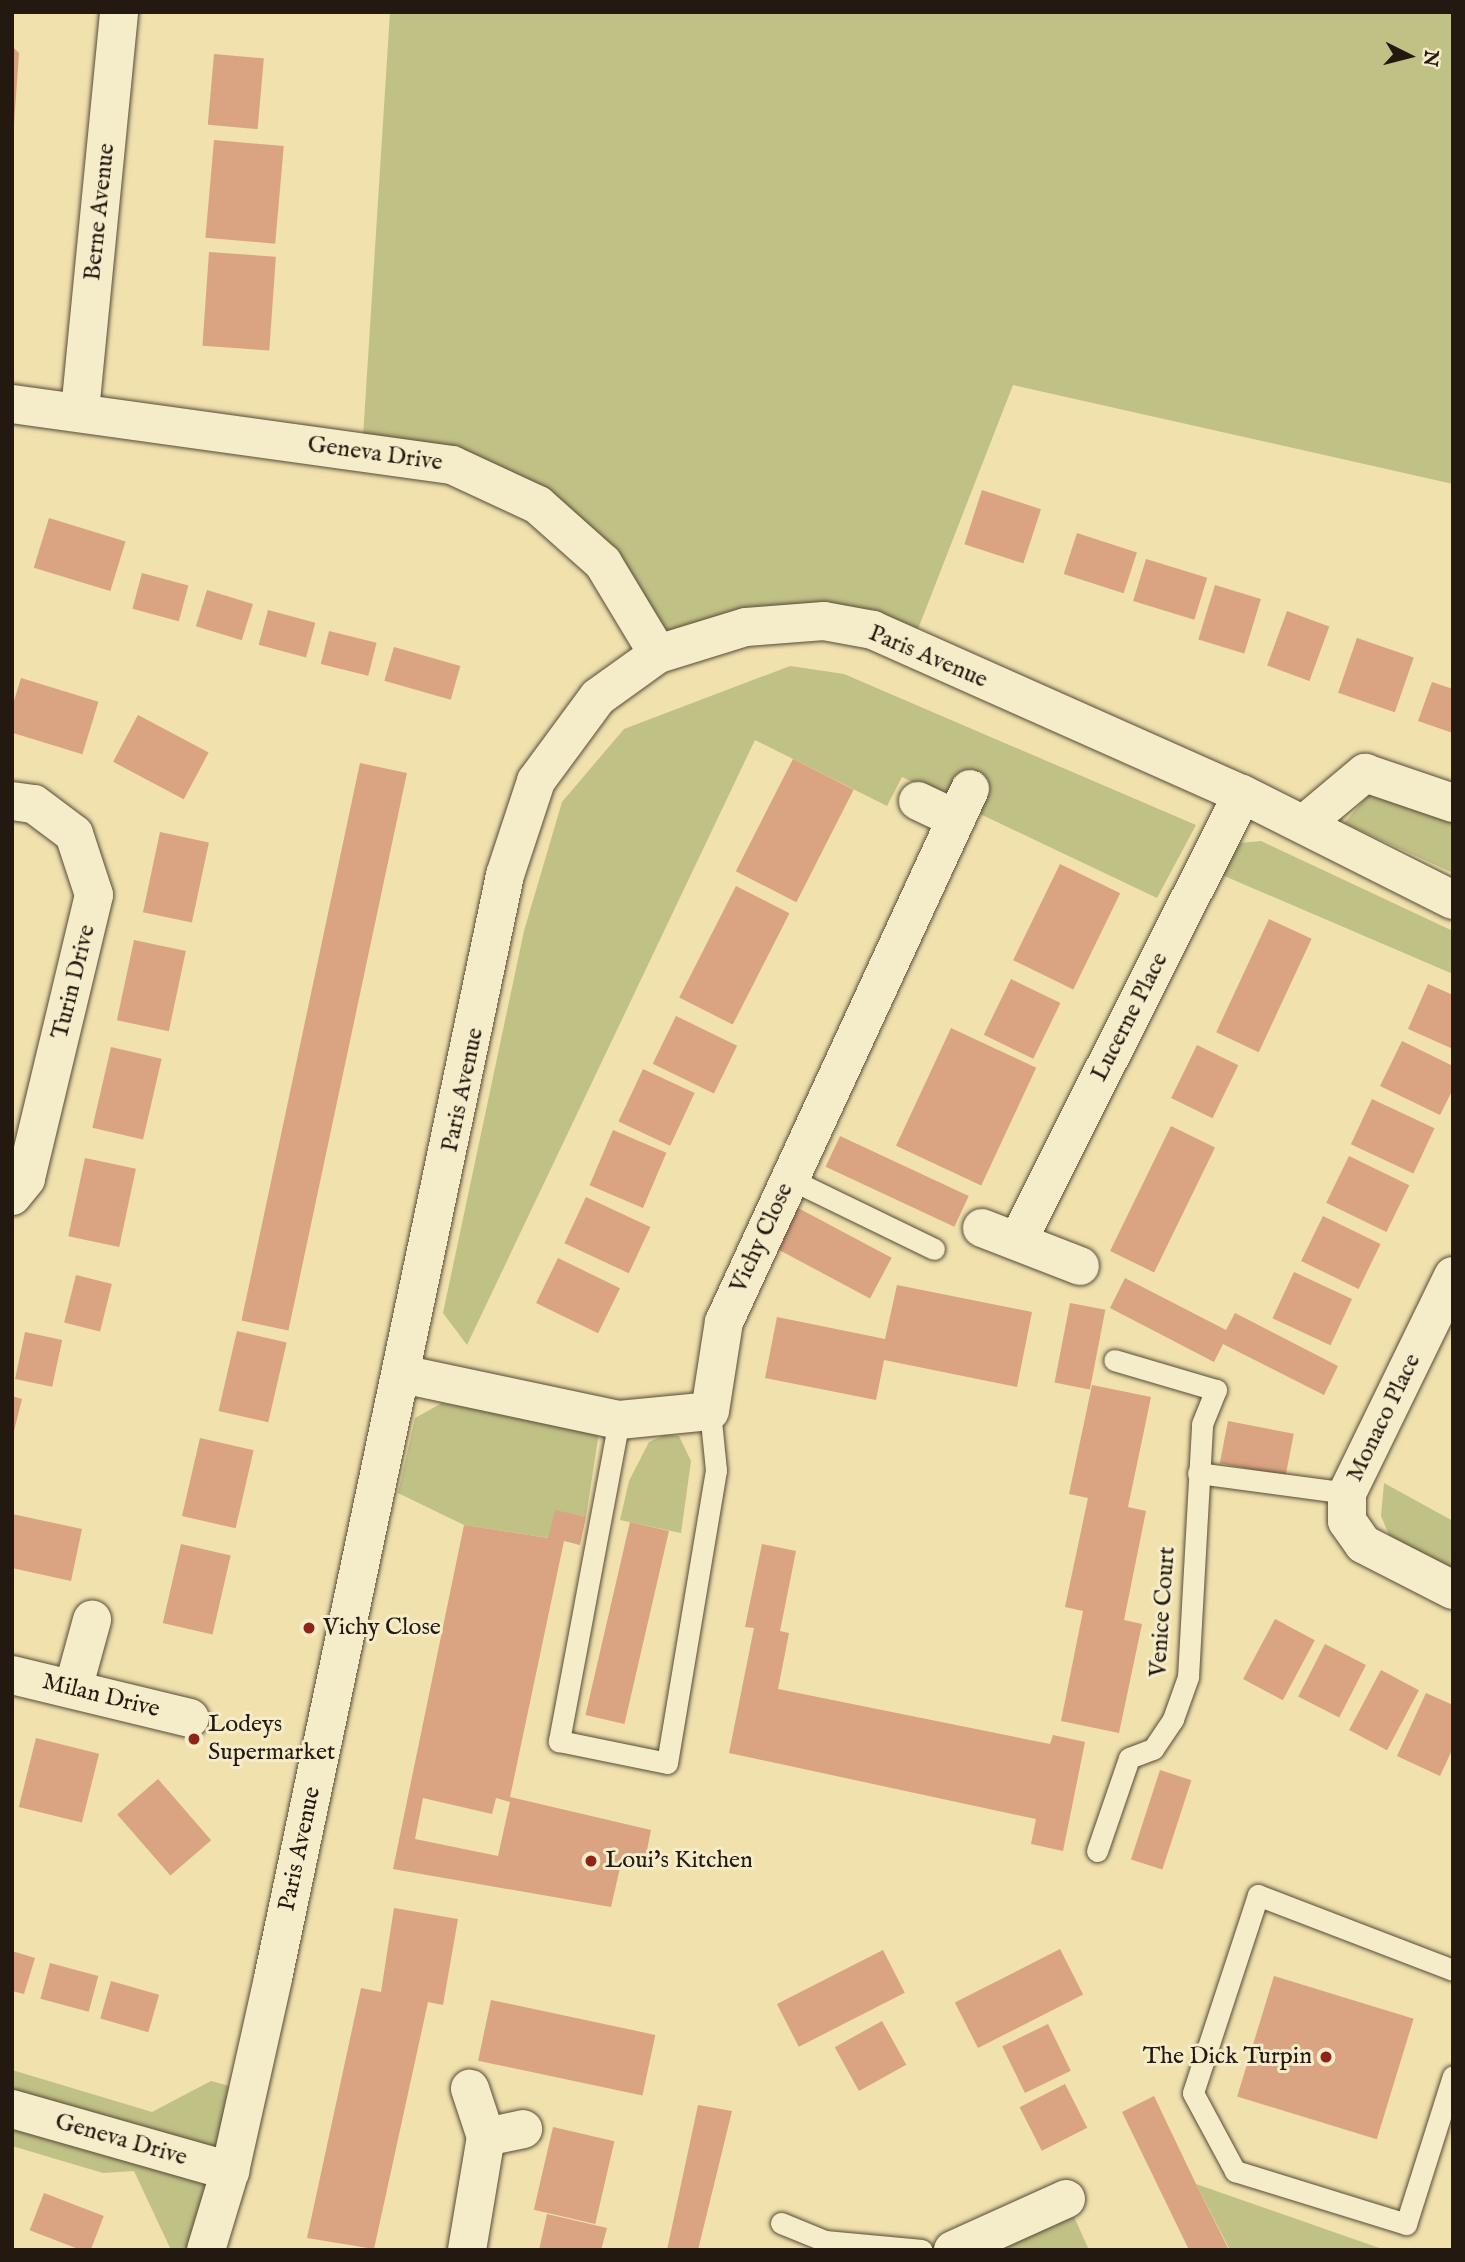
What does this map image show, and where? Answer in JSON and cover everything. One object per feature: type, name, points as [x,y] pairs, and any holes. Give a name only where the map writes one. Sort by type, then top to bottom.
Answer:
[{"type":"street","name":"Berne Avenue","points":[[80,411],[119,12]]},
{"type":"street","name":"Geneva Drive","points":[[12,404],[80,411],[452,465],[538,505],[603,564],[658,654]]},
{"type":"street","name":"Paris Avenue","points":[[206,2250],[230,2171],[402,1374],[505,875],[536,781],[598,697],[658,654],[746,627],[824,621],[873,630],[1242,794],[1453,900]]},
{"type":"street","points":[[1304,824],[1365,774],[1453,803]]},
{"type":"street","name":"Lucerne Place","points":[[1018,1240],[1242,794]]},
{"type":"street","name":"Turin Drive","points":[[12,801],[34,804],[74,834],[94,895],[26,1178],[12,1196]]},
{"type":"street","name":"Vichy Close","points":[[710,1411],[724,1322],[963,804],[918,801]]},
{"type":"street","points":[[982,1228],[1080,1266]]},
{"type":"street","name":"Monaco Place","points":[[1453,1276],[1347,1493],[1347,1521],[1363,1544],[1453,1590]]},
{"type":"street","points":[[402,1374],[619,1420],[710,1411]]},
{"type":"street","points":[[73,1689],[92,1620]]},
{"type":"street","name":"Milan Drive","points":[[12,1675],[191,1717]]},
{"type":"street","points":[[467,2250],[486,2137],[470,2089]]},
{"type":"street","name":"Geneva Drive","points":[[12,2109],[230,2171]]},
{"type":"street","points":[[486,2137],[523,2130]]},
{"type":"street","points":[[953,2250],[1066,2199]]},
{"type":"lane","points":[[790,1180],[934,1250]]},
{"type":"lane","name":"Venice Court","points":[[1097,1851],[1129,1758],[1153,1749],[1173,1719],[1188,1677],[1202,1424],[1216,1390],[1114,1360]]},
{"type":"lane","points":[[619,1420],[559,1741],[667,1763],[716,1469],[710,1411]]},
{"type":"lane","points":[[1198,1473],[1347,1493]]},
{"type":"lane","points":[[1453,1970],[1258,1895],[1193,2093],[1235,2171],[1405,2224],[1453,2076]]},
{"type":"lane","points":[[781,2223],[825,2241],[922,2250]]},
{"type":"green space","points":[[390,12],[1453,12],[1453,484],[1013,385],[911,647],[873,630],[658,654],[538,505],[362,453]]},
{"type":"green space","points":[[790,666],[844,674],[1196,825],[1157,898],[902,777],[887,806],[755,740],[467,1345],[443,1313],[524,931],[562,802],[624,729]]},
{"type":"green space","points":[[1371,792],[1453,821],[1453,873],[1344,823]]},
{"type":"green space","points":[[1261,841],[1453,931],[1453,974],[1222,875],[1240,843]]},
{"type":"green space","points":[[442,1403],[599,1432],[586,1517],[555,1511],[549,1538],[464,1525],[398,1493],[415,1418]]},
{"type":"green space","points":[[665,1435],[679,1436],[691,1461],[681,1533],[620,1520],[629,1481],[649,1442]]},
{"type":"green space","points":[[1384,1483],[1453,1521],[1453,1571],[1389,1535],[1381,1516]]},
{"type":"green space","points":[[12,2070],[152,2112],[211,2081],[248,2091],[206,2250],[171,2250],[134,2171],[103,2173],[12,2146]]},
{"type":"green space","points":[[1196,2184],[1385,2250],[1230,2250]]},
{"type":"green space","points":[[1066,2199],[1089,2250],[953,2250]]},
{"type":"building","points":[[12,46],[19,53],[14,124],[12,124]]},
{"type":"building","points":[[214,54],[264,58],[258,129],[208,125]]},
{"type":"building","points":[[214,140],[284,146],[275,244],[205,238]]},
{"type":"building","points":[[209,252],[276,257],[269,350],[202,346]]},
{"type":"building","points":[[982,490],[1041,509],[1023,563],[964,544]]},
{"type":"building","points":[[49,518],[126,541],[110,591],[34,568]]},
{"type":"building","points":[[1077,533],[1137,552],[1124,593],[1064,574]]},
{"type":"building","points":[[1146,559],[1207,578],[1194,620],[1133,601]]},
{"type":"building","points":[[142,573],[188,585],[179,621],[132,609]]},
{"type":"building","points":[[1215,585],[1261,599],[1244,654],[1198,640]]},
{"type":"building","points":[[207,590],[253,604],[242,640],[196,626]]},
{"type":"building","points":[[268,610],[315,623],[306,657],[259,645]]},
{"type":"building","points":[[1287,611],[1329,626],[1309,681],[1267,666]]},
{"type":"building","points":[[329,631],[377,643],[368,676],[321,664]]},
{"type":"building","points":[[1357,638],[1414,658],[1395,712],[1338,693]]},
{"type":"building","points":[[394,647],[460,666],[451,700],[384,681]]},
{"type":"building","points":[[21,678],[98,702],[82,754],[12,733],[12,707]]},
{"type":"building","points":[[1432,682],[1453,689],[1453,733],[1418,721]]},
{"type":"building","points":[[138,715],[209,753],[184,799],[113,762]]},
{"type":"building","points":[[793,759],[854,790],[796,902],[736,871]]},
{"type":"building","points":[[360,763],[407,773],[288,1331],[241,1321]]},
{"type":"building","points":[[160,832],[209,842],[192,923],[143,912]]},
{"type":"building","points":[[1060,864],[1120,893],[1073,990],[1013,960]]},
{"type":"building","points":[[736,886],[789,913],[733,1025],[679,997]]},
{"type":"building","points":[[1269,919],[1312,939],[1259,1052],[1216,1032]]},
{"type":"building","points":[[134,940],[186,951],[169,1031],[117,1020]]},
{"type":"building","points":[[1011,979],[1060,1003],[1033,1059],[984,1035]]},
{"type":"building","points":[[1428,984],[1453,995],[1453,1049],[1408,1029]]},
{"type":"building","points":[[676,1016],[737,1046],[714,1093],[653,1064]]},
{"type":"building","points":[[951,1028],[1036,1068],[981,1186],[896,1146]]},
{"type":"building","points":[[1402,1041],[1453,1066],[1453,1089],[1440,1115],[1380,1086]]},
{"type":"building","points":[[1197,1045],[1238,1065],[1212,1118],[1171,1098]]},
{"type":"building","points":[[111,1047],[162,1059],[143,1140],[92,1128]]},
{"type":"building","points":[[643,1069],[695,1093],[670,1146],[618,1122]]},
{"type":"building","points":[[1372,1099],[1435,1128],[1413,1173],[1351,1144]]},
{"type":"building","points":[[1171,1126],[1215,1147],[1154,1272],[1110,1251]]},
{"type":"building","points":[[613,1130],[666,1153],[643,1208],[590,1185]]},
{"type":"building","points":[[840,1136],[969,1196],[954,1227],[826,1167]]},
{"type":"building","points":[[1349,1156],[1409,1185],[1386,1232],[1326,1203]]},
{"type":"building","points":[[85,1158],[136,1169],[119,1247],[68,1236]]},
{"type":"building","points":[[586,1197],[650,1227],[629,1273],[564,1243]]},
{"type":"building","points":[[798,1208],[892,1258],[870,1298],[776,1249]]},
{"type":"building","points":[[1323,1216],[1381,1244],[1359,1289],[1301,1261]]},
{"type":"building","points":[[558,1258],[620,1288],[598,1333],[536,1303]]},
{"type":"building","points":[[1294,1272],[1352,1299],[1330,1345],[1272,1318]]},
{"type":"building","points":[[76,1275],[112,1284],[100,1331],[64,1323]]},
{"type":"building","points":[[1125,1278],[1226,1330],[1235,1313],[1338,1366],[1324,1395],[1223,1344],[1214,1362],[1110,1308]]},
{"type":"building","points":[[897,1285],[1032,1312],[1017,1387],[884,1360],[876,1400],[765,1378],[777,1317],[885,1339]]},
{"type":"building","points":[[1070,1303],[1105,1310],[1090,1389],[1055,1383]]},
{"type":"building","points":[[237,1331],[287,1342],[268,1422],[219,1411]]},
{"type":"building","points":[[25,1332],[62,1340],[52,1387],[15,1379]]},
{"type":"building","points":[[1092,1385],[1151,1397],[1128,1507],[1146,1511],[1124,1620],[1142,1624],[1119,1733],[1061,1721],[1083,1611],[1065,1607],[1088,1498],[1069,1494]]},
{"type":"building","points":[[12,1396],[22,1399],[13,1435],[12,1435]]},
{"type":"building","points":[[1228,1421],[1294,1434],[1286,1476],[1220,1463]]},
{"type":"building","points":[[200,1438],[254,1450],[236,1528],[182,1516]]},
{"type":"building","points":[[555,1510],[586,1517],[580,1545],[564,1541],[510,1797],[651,1830],[644,1865],[622,1859],[611,1907],[393,1869],[464,1525],[548,1538]],"holes":[[[423,1798],[492,1814],[496,1798],[510,1802],[498,1856],[415,1839]]]},
{"type":"building","points":[[12,1514],[82,1529],[71,1581],[12,1568]]},
{"type":"building","points":[[630,1522],[669,1531],[624,1724],[585,1715]]},
{"type":"building","points":[[181,1544],[231,1555],[212,1634],[163,1623]]},
{"type":"building","points":[[762,1544],[796,1551],[780,1631],[789,1633],[778,1689],[1050,1744],[1053,1735],[1085,1742],[1063,1851],[1031,1844],[1036,1819],[729,1753],[754,1628],[745,1627]]},
{"type":"building","points":[[1275,1619],[1315,1640],[1283,1700],[1243,1679]]},
{"type":"building","points":[[1325,1644],[1366,1665],[1339,1717],[1298,1697]]},
{"type":"building","points":[[1381,1670],[1419,1690],[1387,1750],[1349,1730]]},
{"type":"building","points":[[1426,1693],[1453,1705],[1453,1748],[1440,1776],[1397,1756]]},
{"type":"building","points":[[36,1738],[99,1754],[82,1823],[19,1807]]},
{"type":"building","points":[[1160,1770],[1191,1780],[1162,1870],[1131,1859]]},
{"type":"building","points":[[158,1779],[211,1840],[170,1876],[117,1814]]},
{"type":"building","points":[[394,1908],[458,1919],[443,2005],[428,2002],[374,2249],[307,2238],[361,1988],[381,1992]]},
{"type":"building","points":[[1060,1949],[1083,1994],[978,2048],[955,2003]]},
{"type":"building","points":[[883,1950],[905,1993],[799,2047],[777,2004]]},
{"type":"building","points":[[12,1951],[35,1958],[24,1994],[12,1991]]},
{"type":"building","points":[[50,1963],[98,1976],[89,2012],[40,1999]]},
{"type":"building","name":"The Dick Turpin","points":[[1274,1976],[1414,2019],[1377,2139],[1237,2096]]},
{"type":"building","points":[[111,1981],[159,1995],[148,2032],[100,2018]]},
{"type":"building","points":[[491,2000],[655,2035],[642,2096],[478,2061]]},
{"type":"building","points":[[882,2021],[906,2065],[859,2091],[835,2047]]},
{"type":"building","points":[[1048,2024],[1071,2071],[1025,2093],[1002,2046]]},
{"type":"building","points":[[1065,2084],[1087,2128],[1042,2151],[1020,2107]]},
{"type":"building","points":[[1154,2096],[1229,2250],[1189,2250],[1122,2112]]},
{"type":"building","points":[[698,2105],[732,2111],[698,2250],[667,2250]]},
{"type":"building","points":[[553,2127],[614,2141],[595,2224],[534,2210]]},
{"type":"building","points":[[44,2193],[104,2216],[91,2250],[81,2250],[30,2230]]},
{"type":"building","points":[[547,2214],[607,2228],[601,2250],[539,2250]]},
{"type":"place","name":"Vichy Close","points":[[309,1628]]},
{"type":"place","name":"Lodeys Supermarket","points":[[194,1739]]},
{"type":"place","name":"Loui's Kitchen","points":[[591,1861]]},
{"type":"place","name":"The Dick Turpin","points":[[1326,2057]]}]
